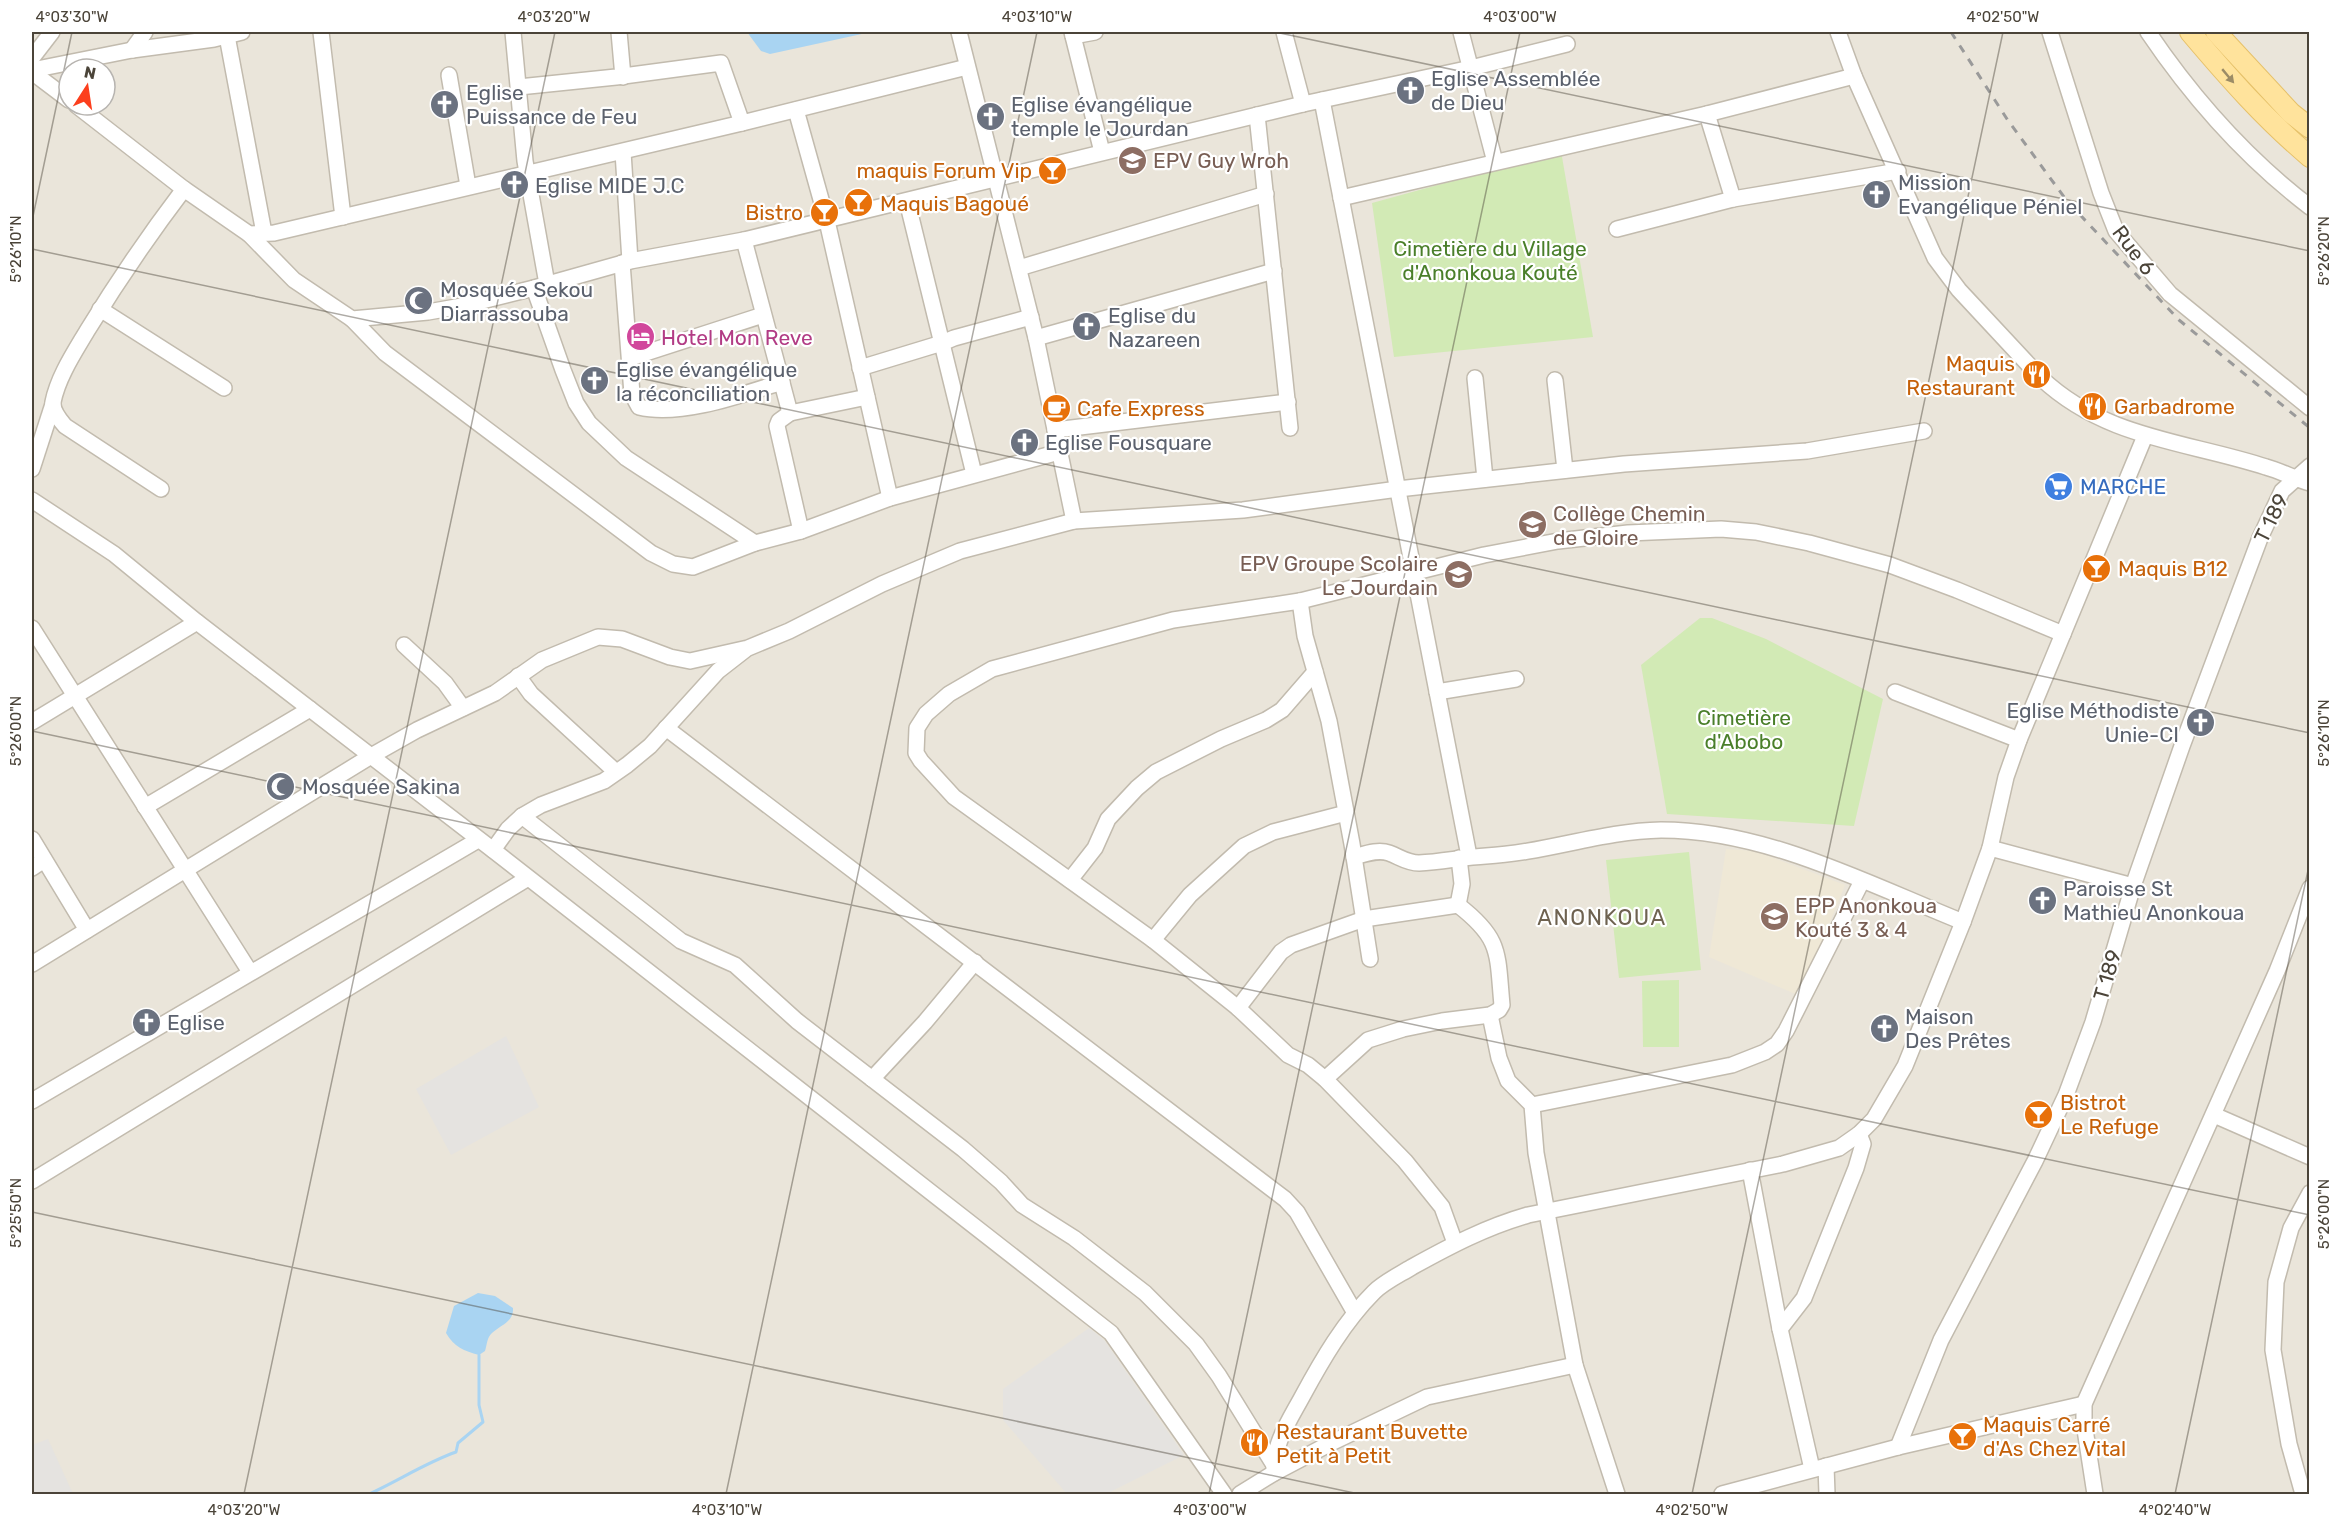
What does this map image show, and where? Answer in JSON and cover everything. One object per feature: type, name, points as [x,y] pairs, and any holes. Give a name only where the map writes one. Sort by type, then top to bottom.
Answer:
[{"type":"main road","points":[[2190,32],[2242,94],[2277,130],[2310,157]]},
{"type":"main road","points":[[2216,32],[2291,113],[2310,128]]},
{"type":"street","points":[[32,58],[52,32]]},
{"type":"street","points":[[132,50],[145,32]]},
{"type":"street","points":[[32,71],[132,50],[214,39],[242,32]]},
{"type":"street","points":[[307,32],[322,38],[343,217]]},
{"type":"street","points":[[513,32],[526,172],[541,286],[563,370],[576,403],[589,423],[626,458],[755,543]]},
{"type":"street","points":[[619,32],[623,77]]},
{"type":"street","points":[[959,32],[1036,338],[1074,521]]},
{"type":"street","points":[[1095,32],[1073,34],[1102,152]]},
{"type":"street","points":[[1284,32],[1303,104]]},
{"type":"street","points":[[1461,32],[1495,162]]},
{"type":"street","points":[[1838,32],[1854,76],[1935,258],[1959,290],[2040,378],[2080,406],[2114,424],[2145,436],[2268,467],[2310,483]]},
{"type":"street","name":"Rue 6","points":[[2050,32],[2101,193],[2116,231],[2170,294],[2310,408]]},
{"type":"street","points":[[2148,32],[2172,67],[2204,106],[2278,183],[2310,207]]},
{"type":"street","points":[[227,36],[256,233]]},
{"type":"street","points":[[352,319],[462,306],[626,262],[744,240],[1303,104],[1471,68],[1568,44]]},
{"type":"street","points":[[519,87],[623,77],[721,63],[742,123]]},
{"type":"street","points":[[256,233],[274,233],[526,172],[623,152],[967,67]]},
{"type":"street","points":[[32,71],[57,91]]},
{"type":"street","points":[[448,75],[468,186]]},
{"type":"street","points":[[1341,198],[1707,114],[1854,76]]},
{"type":"street","points":[[1322,100],[1437,692],[1464,857],[1458,905]]},
{"type":"street","points":[[796,110],[826,221],[891,498]]},
{"type":"street","points":[[1707,114],[1733,199]]},
{"type":"street","points":[[1257,115],[1290,428]]},
{"type":"street","points":[[91,117],[184,189],[256,233],[294,280],[352,319],[386,353],[651,553],[673,564],[693,567],[755,543],[801,531],[891,498],[1059,452]]},
{"type":"street","points":[[623,152],[633,401],[639,407],[652,410],[677,409],[727,399],[782,382]]},
{"type":"street","points":[[1617,229],[1733,199],[1898,171]]},
{"type":"street","points":[[32,469],[36,444],[68,364],[141,245],[184,189]]},
{"type":"street","points":[[1019,268],[1266,194]]},
{"type":"street","points":[[907,201],[974,474]]},
{"type":"street","points":[[744,240],[790,412]]},
{"type":"street","points":[[1036,338],[1274,271]]},
{"type":"street","points":[[100,309],[224,388]]},
{"type":"street","points":[[630,358],[763,315]]},
{"type":"street","points":[[860,368],[1031,317]]},
{"type":"street","points":[[1475,378],[1485,479]]},
{"type":"street","points":[[1555,380],[1565,470]]},
{"type":"street","points":[[801,531],[777,426],[779,421],[790,412],[867,397]]},
{"type":"street","points":[[1055,430],[1288,402]]},
{"type":"street","points":[[53,404],[57,416],[65,426],[161,489]]},
{"type":"street","points":[[32,964],[371,756],[417,730],[495,693],[542,660],[598,637],[622,639],[670,657],[690,661],[748,648],[789,631],[882,584],[960,551],[1074,521],[1243,510],[1565,470],[1807,451],[1924,431]]},
{"type":"street","points":[[1274,1469],[1278,1443],[1283,1432],[1322,1362],[1355,1313],[1376,1290],[1455,1243],[1497,1224],[1548,1210],[1750,1170],[1839,1148],[1859,1134],[1874,1119],[1905,1066],[1963,922],[1990,848],[2006,777],[2019,740],[2145,436]]},
{"type":"street","name":"T 189","points":[[1898,1447],[1941,1340],[2035,1161],[2066,1095],[2093,1022],[2133,886],[2182,746],[2260,538],[2282,491],[2310,466]]},
{"type":"street","points":[[32,500],[114,554],[197,622],[1111,1333],[1224,1494]]},
{"type":"street","points":[[1455,1243],[1450,1235],[1443,1207],[1405,1161],[1325,1079],[1308,1065],[1288,1055],[1238,1008],[1153,940],[954,797],[916,753],[917,728],[926,714],[949,694],[992,669],[1173,620],[1300,601],[1484,555],[1589,537],[1628,533],[1721,529],[1756,532],[1809,543],[1890,565],[2063,634]]},
{"type":"street","points":[[1300,601],[1305,636],[1325,702],[1354,857],[1370,959]]},
{"type":"street","points":[[32,722],[197,622]]},
{"type":"street","points":[[32,628],[250,972]]},
{"type":"street","points":[[404,645],[445,683],[463,708]]},
{"type":"street","points":[[493,850],[508,829],[522,816],[541,805],[604,781],[650,746],[718,671],[748,648]]},
{"type":"street","points":[[1070,880],[1095,848],[1108,819],[1137,788],[1156,772],[1221,739],[1266,720],[1282,710],[1315,672]]},
{"type":"street","points":[[518,676],[531,694],[616,772]]},
{"type":"street","points":[[1437,692],[1516,680]]},
{"type":"street","points":[[1895,692],[2019,740]]},
{"type":"street","points":[[145,807],[310,709]]},
{"type":"street","points":[[666,728],[1285,1199],[1297,1212],[1355,1313]]},
{"type":"street","points":[[1153,940],[1190,895],[1244,846],[1273,832],[1346,813]]},
{"type":"street","points":[[522,816],[681,941],[735,965],[797,1021],[963,1149],[1001,1182],[1022,1205],[1074,1238],[1146,1293],[1196,1344],[1219,1377],[1274,1469]]},
{"type":"street","points":[[1354,857],[1378,851],[1388,852],[1407,862],[1416,863],[1506,854],[1630,832],[1662,830],[1727,836],[1790,853],[1963,922]]},
{"type":"street","points":[[32,839],[38,864],[87,930]]},
{"type":"street","points":[[32,1101],[478,840]]},
{"type":"street","points":[[1990,848],[2133,886]]},
{"type":"street","points":[[32,1181],[528,878]]},
{"type":"street","points":[[1532,1105],[1732,1065],[1753,1058],[1777,1044],[1810,986],[1862,881]]},
{"type":"street","points":[[2096,1494],[2084,1423],[2084,1404],[2214,1115],[2277,971],[2310,888]]},
{"type":"street","points":[[1238,1008],[1281,952],[1291,945],[1364,919],[1458,905],[1472,915],[1494,941],[1502,1005],[1499,1010],[1490,1015],[1432,1023],[1368,1040],[1325,1079]]},
{"type":"street","points":[[872,1079],[925,1022],[975,962]]},
{"type":"street","points":[[1490,1015],[1499,1058],[1508,1081],[1532,1105],[1536,1153],[1575,1365],[1617,1494]]},
{"type":"street","points":[[2214,1115],[2310,1157]]},
{"type":"street","points":[[1780,1329],[1804,1298],[1856,1168],[1863,1144],[1859,1134]]},
{"type":"street","points":[[1750,1170],[1780,1329],[1827,1494]]},
{"type":"street","points":[[2303,1494],[2287,1435],[2272,1350],[2276,1282],[2291,1228],[2310,1193]]},
{"type":"street","points":[[1240,1494],[1274,1469],[1427,1397],[1575,1365]]},
{"type":"street","points":[[1722,1494],[1898,1447],[2084,1404]]},
{"type":"shaded area","points":[[32,32],[2309,32],[2309,1494],[32,1494]]},
{"type":"shaded area","name":"EPP Anonkoua Kouté 3 & 4","points":[[1726,849],[1755,851],[1845,885],[1800,996],[1709,957]]},
{"type":"shaded area","points":[[506,1036],[539,1107],[451,1155],[416,1089]]},
{"type":"shaded area","points":[[1089,1328],[1104,1340],[1184,1455],[1106,1494],[1067,1494],[1003,1420],[1003,1389]]},
{"type":"shaded area","points":[[48,1439],[73,1494],[32,1494],[32,1445]]},
{"type":"green space","name":"Cimetière du Village d'Anonkoua Kouté","points":[[1561,151],[1593,337],[1394,357],[1372,203]]},
{"type":"green space","name":"Cimetière d'Abobo","points":[[1700,618],[1712,618],[1766,639],[1883,699],[1854,826],[1667,814],[1641,665]]},
{"type":"green space","points":[[1689,852],[1701,970],[1619,978],[1606,860]]},
{"type":"green space","points":[[1679,980],[1679,1047],[1643,1047],[1642,981]]},
{"type":"water","points":[[747,32],[871,32],[770,54],[761,51]]},
{"type":"water","points":[[478,1293],[495,1296],[513,1308],[509,1320],[490,1335],[485,1351],[479,1355],[460,1348],[446,1333],[454,1306]]},
{"type":"waterway","points":[[369,1494],[433,1461],[456,1452],[458,1443],[483,1422],[479,1405],[479,1355]]},
{"type":"railway","points":[[1951,32],[2007,119],[2067,201],[2179,320],[2310,428]]},
{"type":"place","name":"Eglise Assemblée de Dieu","points":[[1410,90]]},
{"type":"place","name":"Eglise Puissance de Feu","points":[[445,104]]},
{"type":"place","name":"Eglise évangélique temple le Jourdan","points":[[990,116]]},
{"type":"place","name":"EPV Guy Wroh","points":[[1132,160]]},
{"type":"place","name":"maquis Forum Vip","points":[[1053,170]]},
{"type":"place","name":"Eglise MIDE J.C","points":[[514,185]]},
{"type":"place","name":"Mission Evangélique Péniel","points":[[1877,194]]},
{"type":"place","name":"Maquis Bagoué","points":[[859,203]]},
{"type":"place","name":"Bistro","points":[[824,212]]},
{"type":"place","name":"Mosquée Sekou Diarrassouba","points":[[419,301]]},
{"type":"place","name":"Eglise du Nazareen","points":[[1087,327]]},
{"type":"place","name":"Hotel Mon Reve","points":[[640,337]]},
{"type":"place","name":"Maquis Restaurant","points":[[2036,375]]},
{"type":"place","name":"Eglise évangélique la réconciliation","points":[[595,381]]},
{"type":"place","name":"Garbadrome","points":[[2093,406]]},
{"type":"place","name":"Cafe Express","points":[[1056,408]]},
{"type":"place","name":"Eglise Fousquare","points":[[1024,442]]},
{"type":"place","name":"MARCHE","points":[[2059,486]]},
{"type":"place","name":"Collège Chemin de Gloire","points":[[1532,525]]},
{"type":"place","name":"Maquis B12","points":[[2097,568]]},
{"type":"place","name":"EPV Groupe Scolaire Le Jourdain","points":[[1459,575]]},
{"type":"place","name":"Eglise Méthodiste Unie-CI","points":[[2200,722]]},
{"type":"place","name":"Mosquée Sakina","points":[[281,786]]},
{"type":"place","name":"Paroisse St Mathieu Anonkoua","points":[[2042,900]]},
{"type":"place","name":"EPP Anonkoua Kouté 3 & 4","points":[[1774,917]]},
{"type":"place","name":"Eglise","points":[[146,1022]]},
{"type":"place","name":"Maison Des Prêtes","points":[[1884,1028]]},
{"type":"place","name":"Bistrot Le Refuge","points":[[2039,1114]]},
{"type":"place","name":"Maquis Carré d'As Chez Vital","points":[[1962,1436]]},
{"type":"place","name":"Restaurant Buvette Petit à Petit","points":[[1255,1443]]},
{"type":"district","name":"ANONKOUA","points":[[1602,917]]}]
